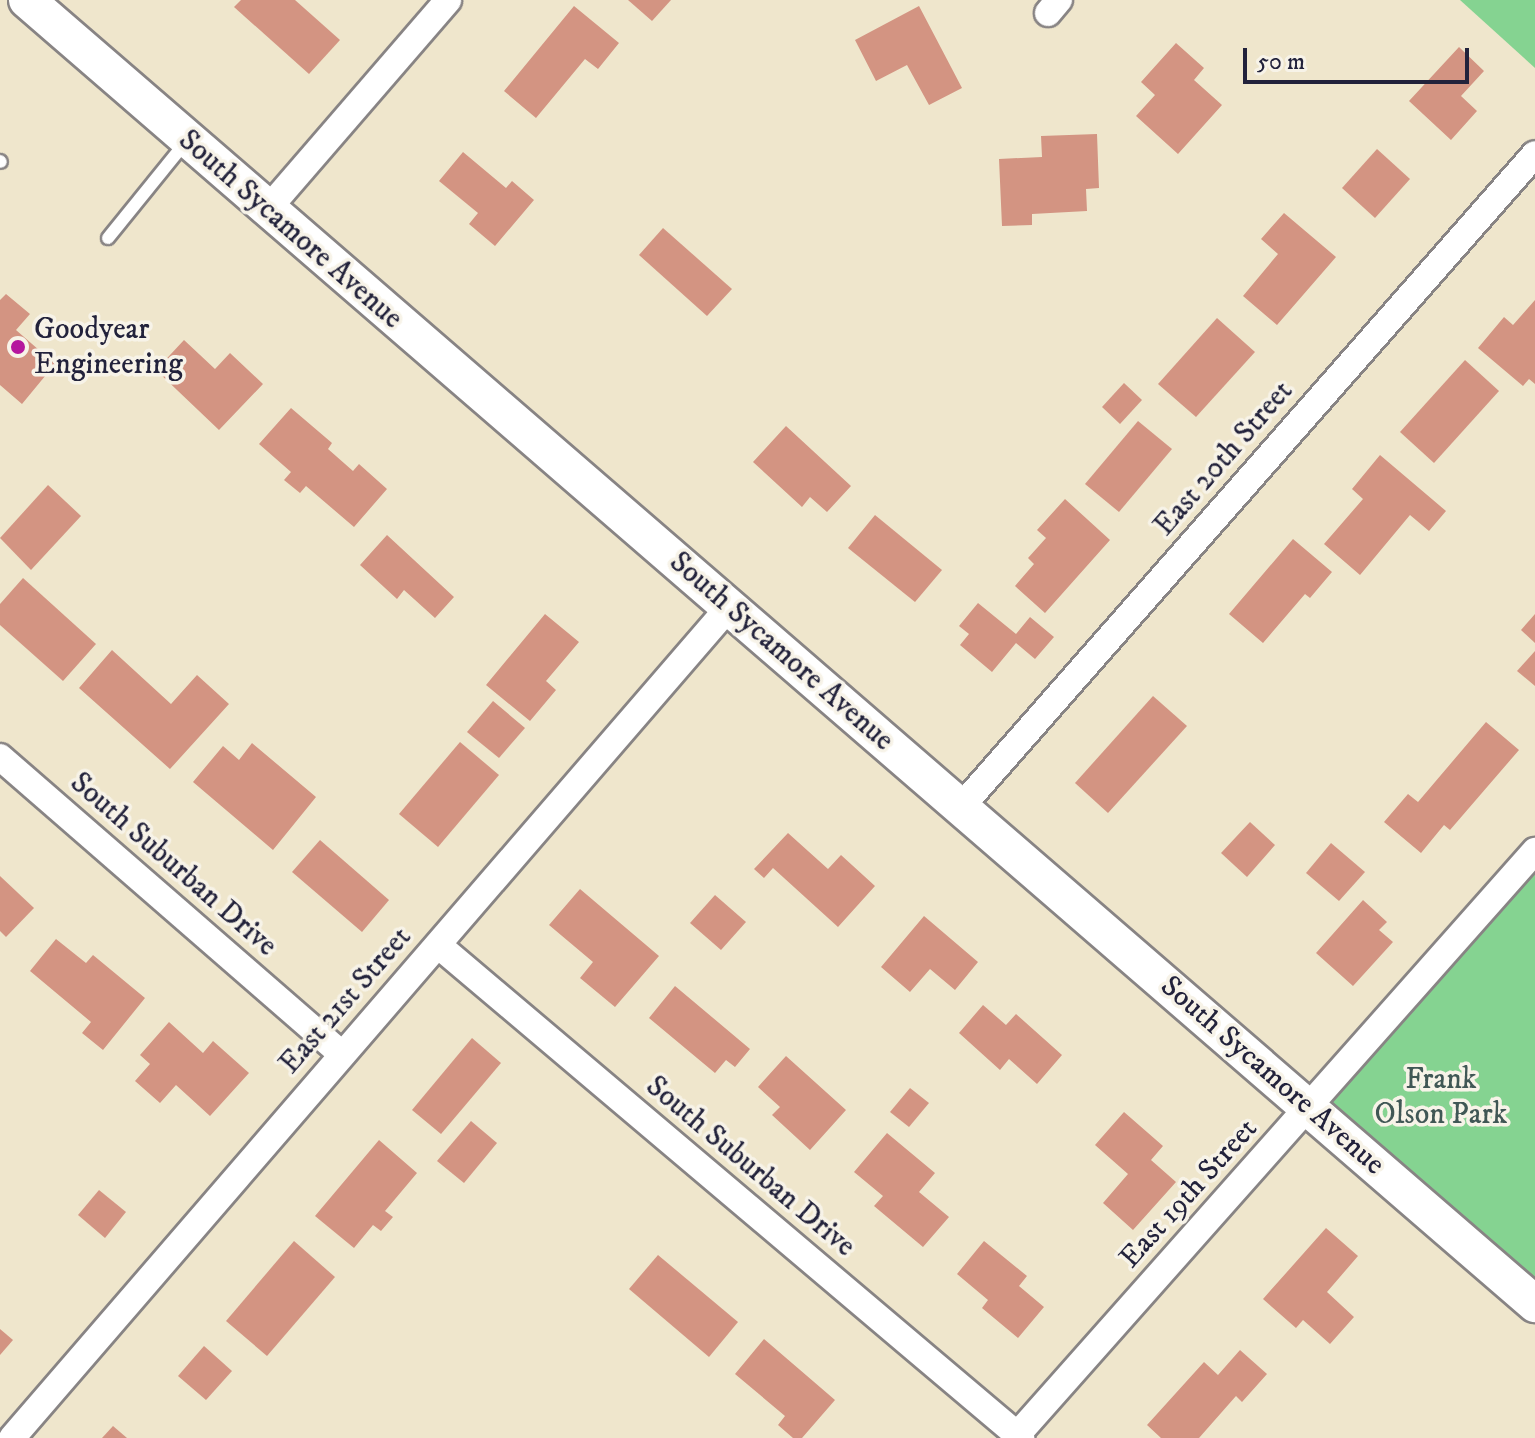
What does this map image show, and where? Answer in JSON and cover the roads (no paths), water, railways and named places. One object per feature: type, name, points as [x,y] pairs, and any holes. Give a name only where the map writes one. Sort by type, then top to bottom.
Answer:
[{"type":"main road","name":"South Sycamore Avenue","points":[[27,0],[1535,1304]]},
{"type":"street","points":[[267,210],[448,0]]},
{"type":"street","name":"East 20th Street","points":[[961,807],[1535,154]]},
{"type":"street","name":"East 21st Street","points":[[12,1438],[341,1053],[729,607]]},
{"type":"street","name":"South Suburban Drive","points":[[0,757],[341,1053]]},
{"type":"street","name":"East 19th Street","points":[[1019,1436],[1535,851]]},
{"type":"street","name":"South Suburban Drive","points":[[438,945],[1019,1436]]},
{"type":"lane","points":[[108,238],[187,141]]},
{"type":"place","name":"Goodyear Engineering","points":[[18,347]]},
{"type":"park label","name":"Frank Olson Park","points":[[1441,1097]]}]
